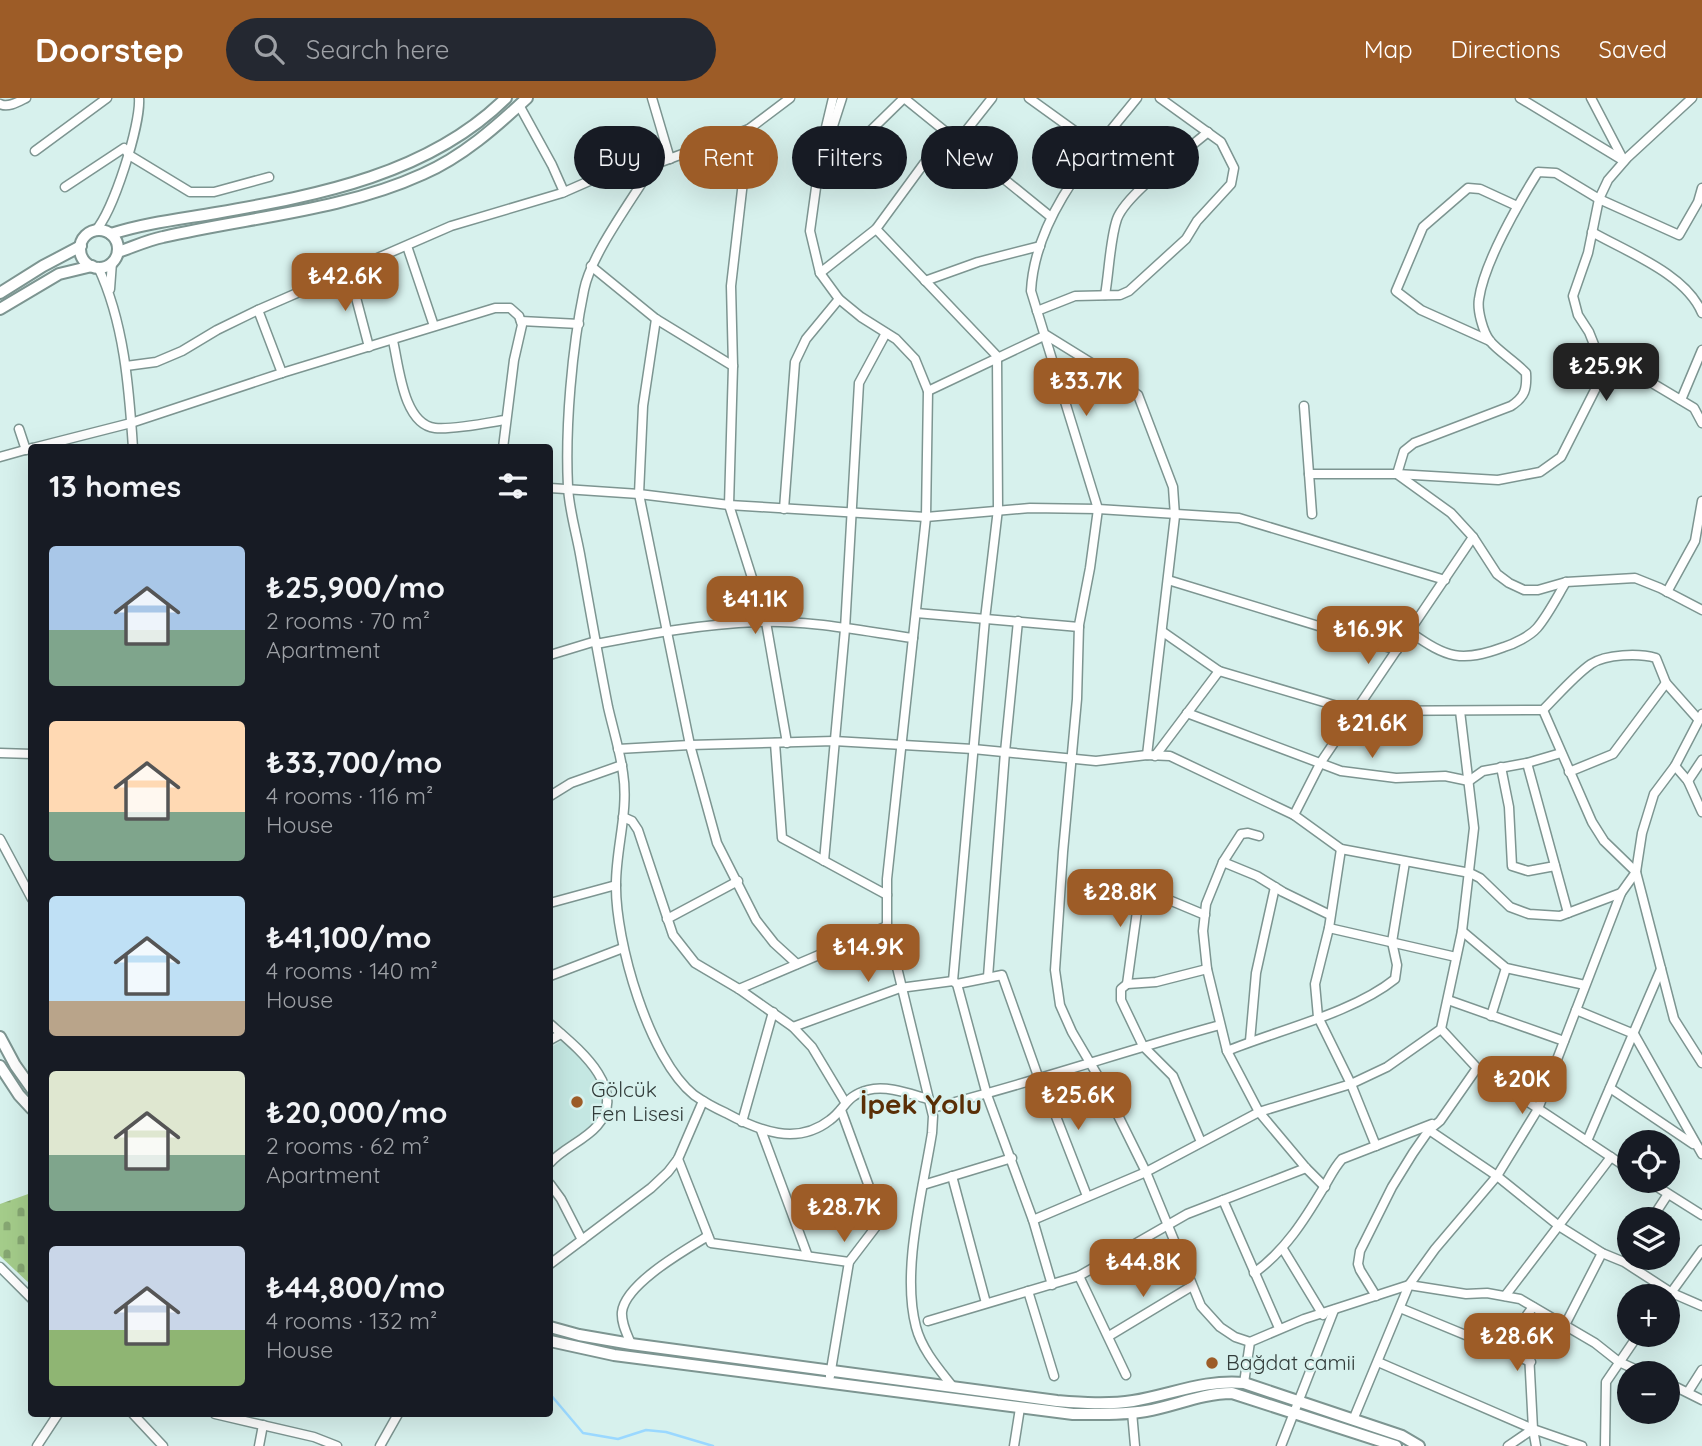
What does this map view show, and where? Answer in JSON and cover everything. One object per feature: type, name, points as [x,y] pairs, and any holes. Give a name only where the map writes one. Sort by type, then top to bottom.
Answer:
[{"type":"main road","points":[[95,266],[83,258],[81,246],[86,235],[95,231],[109,233],[240,209],[330,190],[389,172],[448,144],[506,98]]},
{"type":"main road","points":[[0,309],[59,274],[95,266],[161,237],[298,211],[388,187],[425,174],[494,128],[523,102]]},
{"type":"main road","points":[[109,233],[117,242],[115,257]]},
{"type":"main road","points":[[0,293],[81,246]]},
{"type":"main road","points":[[1,1041],[28,1083]]},
{"type":"main road","points":[[15,1065],[2,1070],[28,1105]]},
{"type":"main road","points":[[553,1328],[631,1344],[1057,1401],[1110,1403],[1147,1398],[1221,1381],[1244,1382],[1402,1436],[1419,1446]]},
{"type":"main road","points":[[553,1341],[597,1352],[1073,1414],[1132,1412],[1211,1394],[1232,1392],[1396,1446]]},
{"type":"street","points":[[0,104],[13,104],[26,98]]},
{"type":"street","points":[[35,151],[107,98]]},
{"type":"street","points":[[95,231],[110,206],[130,155],[130,143],[140,111],[139,98]]},
{"type":"street","points":[[652,98],[670,159]]},
{"type":"street","points":[[753,126],[790,98]]},
{"type":"street","points":[[826,126],[832,98]]},
{"type":"street","points":[[833,126],[842,98]]},
{"type":"street","points":[[875,126],[904,98],[939,126]]},
{"type":"street","points":[[970,126],[992,98]]},
{"type":"street","points":[[1029,98],[1068,126]]},
{"type":"street","points":[[1114,126],[1137,98]]},
{"type":"street","points":[[1038,311],[1075,296],[1121,295],[1129,290],[1186,239],[1196,221],[1231,184],[1234,168],[1221,142],[1160,98]]},
{"type":"street","points":[[1520,98],[1624,161]]},
{"type":"street","points":[[1591,98],[1624,161]]},
{"type":"street","points":[[1309,474],[1397,474],[1499,480],[1540,472],[1561,457],[1600,380],[1601,362],[1589,332],[1578,315],[1573,296],[1588,253],[1599,199],[1608,180],[1624,161],[1692,98]]},
{"type":"street","points":[[523,102],[564,192]]},
{"type":"street","points":[[1105,295],[1118,219],[1124,207],[1208,132]]},
{"type":"street","points":[[65,187],[124,148],[130,155],[190,192],[214,192],[269,177]]},
{"type":"street","points":[[665,161],[679,156]]},
{"type":"street","points":[[820,273],[876,229],[921,168]]},
{"type":"street","points":[[1490,341],[1484,329],[1478,303],[1482,282],[1517,206],[1538,173],[1556,173],[1599,199],[1679,235],[1700,201],[1702,188]]},
{"type":"street","points":[[125,366],[156,362],[182,351],[258,310],[451,226],[574,187]]},
{"type":"street","points":[[1397,474],[1404,451],[1415,443],[1511,406],[1522,399],[1527,386],[1526,373],[1490,341],[1421,310],[1396,291],[1423,227],[1468,188],[1480,189],[1517,206]]},
{"type":"street","points":[[638,189],[591,266],[584,287],[569,413],[568,489],[625,790],[616,862],[616,907],[623,948],[638,996],[667,1063],[683,1085],[703,1101],[761,1130],[786,1135],[804,1132],[827,1123],[858,1094],[875,1089],[893,1090],[930,1104],[987,1095],[1220,1025]]},
{"type":"street","points":[[742,189],[731,286],[733,366],[729,505],[766,622],[787,743]]},
{"type":"street","points":[[815,189],[810,231],[820,273],[839,299],[896,339],[915,359],[928,391],[926,517],[901,745],[887,895],[887,926],[930,1104],[932,1133],[914,1254],[914,1314],[921,1340],[953,1387]]},
{"type":"street","points":[[1018,189],[1051,216]]},
{"type":"street","points":[[1069,189],[1051,216],[1032,268],[1031,291],[1098,509],[1079,626],[1077,699],[1055,970],[1060,1005],[1072,1032],[1092,1064],[1146,1172],[1201,1306],[1209,1318],[1236,1336],[1250,1342],[1279,1328],[1409,1285],[1520,1299],[1595,1343],[1618,1361]]},
{"type":"street","points":[[109,233],[110,206]]},
{"type":"street","points":[[876,229],[997,356],[998,509],[973,749],[955,982],[987,1095],[1012,1158],[1052,1284]]},
{"type":"street","points":[[1592,232],[1672,276],[1698,302],[1702,313]]},
{"type":"street","points":[[407,246],[434,326]]},
{"type":"street","points":[[925,281],[978,262],[1040,246]]},
{"type":"street","points":[[110,292],[115,257]]},
{"type":"street","points":[[95,266],[110,292],[125,366],[133,444]]},
{"type":"street","points":[[591,266],[656,319],[733,366]]},
{"type":"street","points":[[349,271],[369,347]]},
{"type":"street","points":[[784,509],[795,362],[806,339],[839,299]]},
{"type":"street","points":[[49,444],[131,423],[282,373],[495,308],[510,309],[519,316],[522,325],[503,444]]},
{"type":"street","points":[[258,310],[282,373]]},
{"type":"street","points":[[656,319],[643,406],[639,494],[690,745],[713,835],[756,920],[774,943],[797,964]]},
{"type":"street","points":[[520,321],[579,324]]},
{"type":"street","points":[[824,861],[845,629],[859,383],[886,333]]},
{"type":"street","points":[[928,391],[1046,335]]},
{"type":"street","points":[[1046,335],[1138,395],[1172,487],[1175,516],[1151,755]]},
{"type":"street","points":[[393,341],[407,401],[421,423],[435,428],[505,421]]},
{"type":"street","points":[[1681,400],[1702,351]]},
{"type":"street","points":[[1601,367],[1621,366],[1694,408],[1702,423]]},
{"type":"street","points":[[1304,406],[1312,514]]},
{"type":"street","points":[[19,429],[28,445]]},
{"type":"street","points":[[0,457],[28,450]]},
{"type":"street","points":[[1397,474],[1451,513],[1474,537],[1497,574],[1524,590],[1538,590],[1566,582],[1635,578],[1702,610]]},
{"type":"street","points":[[553,488],[639,494],[729,505],[926,517],[998,509],[1098,509],[1239,519],[1445,580]]},
{"type":"street","points":[[1667,592],[1695,541],[1702,501]]},
{"type":"street","points":[[1294,815],[1321,762],[1354,711],[1474,537]]},
{"type":"street","points":[[1168,580],[1397,650]]},
{"type":"street","points":[[1410,632],[1426,644],[1450,655],[1466,658],[1482,656],[1510,645],[1536,629],[1566,582]]},
{"type":"street","points":[[916,613],[1079,626]]},
{"type":"street","points":[[988,977],[1004,752],[1018,621]]},
{"type":"street","points":[[553,654],[596,643],[667,631],[766,622],[913,638]]},
{"type":"street","points":[[1163,632],[1220,671],[1354,711],[1543,710],[1593,662],[1634,654],[1656,659],[1666,683],[1700,717],[1675,766],[1654,794],[1642,833],[1636,872],[1674,1019],[1702,1063]]},
{"type":"street","points":[[1151,755],[1220,671]]},
{"type":"street","points":[[1569,772],[1613,754],[1666,683]]},
{"type":"street","points":[[1543,710],[1592,822],[1604,841],[1636,872]]},
{"type":"street","points":[[1033,1220],[1146,1172],[1259,1112],[1351,1084],[1387,1067],[1441,1029],[1462,931],[1474,828],[1460,711]]},
{"type":"street","points":[[1188,713],[1341,771],[1396,778],[1445,776],[1469,781],[1483,771],[1527,763],[1560,753]]},
{"type":"street","points":[[618,749],[834,741],[973,749],[1096,761],[1151,755],[1170,756],[1294,815],[1340,849],[1470,873],[1480,878],[1510,907],[1529,914],[1560,916],[1621,893]]},
{"type":"street","points":[[775,743],[782,838],[887,895]]},
{"type":"street","points":[[0,753],[28,754]]},
{"type":"street","points":[[1688,782],[1702,761]]},
{"type":"street","points":[[1527,763],[1568,913]]},
{"type":"street","points":[[553,794],[571,783],[622,765]]},
{"type":"street","points":[[1501,766],[1509,807],[1512,866],[1521,870],[1555,866]]},
{"type":"street","points":[[1675,766],[1688,782],[1702,812]]},
{"type":"street","points":[[623,817],[632,821],[638,830],[673,935],[695,962],[793,1027],[812,1047],[843,1106],[879,1214],[878,1224],[849,1262],[829,1384]]},
{"type":"street","points":[[1259,836],[1241,834],[1223,862],[1206,904],[1203,931],[1207,969],[1227,1051],[1259,1112],[1325,1187]]},
{"type":"street","points":[[0,839],[28,892]]},
{"type":"street","points":[[1340,849],[1329,928],[1315,984],[1318,1017],[1351,1084],[1376,1146]]},
{"type":"street","points":[[1223,862],[1257,876],[1330,915]]},
{"type":"street","points":[[1227,1051],[1334,1013],[1382,989],[1395,979],[1397,965],[1392,942],[1405,862]]},
{"type":"street","points":[[1353,1420],[1409,1285],[1435,1249],[1497,1176],[1538,1109],[1621,893],[1636,872]]},
{"type":"street","points":[[667,919],[738,881]]},
{"type":"street","points":[[553,902],[616,885]]},
{"type":"street","points":[[1250,1041],[1256,973],[1275,887]]},
{"type":"street","points":[[1127,984],[1138,904],[1143,894],[1150,892],[1205,915]]},
{"type":"street","points":[[738,989],[887,926]]},
{"type":"street","points":[[1329,928],[1456,957]]},
{"type":"street","points":[[1462,931],[1506,968],[1585,985]]},
{"type":"street","points":[[553,975],[623,948]]},
{"type":"street","points":[[1491,1016],[1506,968]]},
{"type":"street","points":[[1201,1142],[1173,1076],[1143,1046],[1121,1000],[1121,989],[1127,984],[1156,982],[1207,969]]},
{"type":"street","points":[[1587,1141],[1661,969]]},
{"type":"street","points":[[793,1027],[900,988],[1002,975],[1087,1196]]},
{"type":"street","points":[[1448,1000],[1564,1041]]},
{"type":"street","points":[[1576,1010],[1634,1034],[1702,1154]]},
{"type":"street","points":[[742,1122],[774,1012]]},
{"type":"street","points":[[553,1027],[598,1071],[607,1104],[598,1125],[553,1161]]},
{"type":"street","points":[[1441,1029],[1477,1068],[1617,1161]]},
{"type":"street","points":[[553,1038],[561,1034]]},
{"type":"street","points":[[1376,1296],[1360,1270],[1360,1251],[1392,1187],[1429,1130],[1440,1121],[1477,1068]]},
{"type":"street","points":[[1610,1088],[1696,1145]]},
{"type":"street","points":[[553,1262],[651,1188],[678,1159],[703,1101]]},
{"type":"street","points":[[1254,1273],[1283,1249],[1342,1159],[1440,1121]]},
{"type":"street","points":[[761,1130],[807,1255]]},
{"type":"street","points":[[1429,1130],[1497,1176],[1559,1226],[1602,1253],[1617,1259]]},
{"type":"street","points":[[1505,1296],[1611,1157]]},
{"type":"street","points":[[923,1185],[1012,1158]]},
{"type":"street","points":[[678,1159],[711,1244],[849,1262]]},
{"type":"street","points":[[928,1321],[1079,1276],[1187,1214],[1306,1168]]},
{"type":"street","points":[[953,1176],[986,1303]]},
{"type":"street","points":[[553,1188],[582,1240]]},
{"type":"street","points":[[1660,1207],[1668,1194],[1702,1215]]},
{"type":"street","points":[[553,1202],[559,1197]]},
{"type":"street","points":[[1223,1200],[1279,1328]]},
{"type":"street","points":[[631,1344],[622,1317],[625,1301],[668,1262],[708,1236]]},
{"type":"street","points":[[1283,1249],[1323,1315]]},
{"type":"street","points":[[1679,1284],[1699,1261],[1702,1250]]},
{"type":"street","points":[[1565,1325],[1602,1253]]},
{"type":"street","points":[[0,1267],[28,1295]]},
{"type":"street","points":[[1635,1270],[1655,1284]]},
{"type":"street","points":[[1079,1276],[1126,1375]]},
{"type":"street","points":[[1109,1336],[1192,1286]]},
{"type":"street","points":[[1028,1291],[1054,1376]]},
{"type":"street","points":[[1680,1298],[1702,1306]]},
{"type":"street","points":[[1533,1307],[1527,1315],[1536,1446]]},
{"type":"street","points":[[1400,1308],[1531,1362]]},
{"type":"street","points":[[1280,1446],[1334,1310]]},
{"type":"street","points":[[1244,1382],[1250,1342]]},
{"type":"street","points":[[1378,1362],[1533,1429],[1582,1446]]},
{"type":"street","points":[[1605,1446],[1606,1382],[1617,1365]]},
{"type":"street","points":[[1688,1392],[1702,1370]]},
{"type":"street","points":[[1680,1388],[1702,1400]]},
{"type":"street","points":[[1014,1446],[1020,1408]]},
{"type":"street","points":[[1132,1412],[1135,1446]]},
{"type":"street","points":[[37,1446],[56,1417]]},
{"type":"street","points":[[136,1417],[163,1446]]},
{"type":"street","points":[[228,1417],[314,1437],[337,1446]]},
{"type":"street","points":[[380,1446],[396,1417]]},
{"type":"street","points":[[259,1446],[263,1425]]},
{"type":"street","points":[[1508,1446],[1533,1429]]},
{"type":"shaded area","name":"Gölcük Fen Lisesi","points":[[563,1040],[584,1060],[599,1078],[605,1098],[602,1114],[591,1128],[553,1156],[553,1046]]},
{"type":"green space","points":[[28,1194],[28,1282],[0,1256],[0,1204]]},
{"type":"waterway","points":[[553,1398],[583,1433],[618,1439],[646,1430],[666,1432],[713,1446]]},
{"type":"place","name":"Gölcük Fen Lisesi","points":[[577,1102]]},
{"type":"place","name":"Bağdat camii","points":[[1212,1363]]},
{"type":"district","name":"İpek Yolu","points":[[921,1104]]}]
